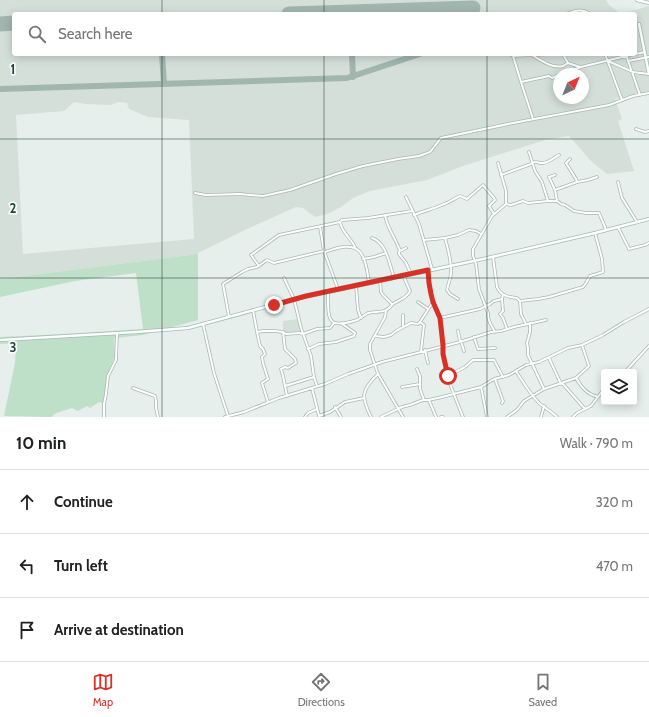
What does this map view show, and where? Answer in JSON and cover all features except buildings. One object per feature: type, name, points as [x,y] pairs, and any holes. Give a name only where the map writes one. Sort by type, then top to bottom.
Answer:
[{"type":"main road","points":[[638,0],[649,3]]},
{"type":"main road","points":[[639,24],[645,52],[648,57],[649,74]]},
{"type":"main road","points":[[0,340],[179,330],[294,299],[493,256],[649,219]]},
{"type":"street","points":[[572,12],[579,10],[585,10],[588,12]]},
{"type":"street","points":[[637,53],[645,52]]},
{"type":"street","points":[[513,56],[533,120]]},
{"type":"street","points":[[533,56],[543,63],[562,66],[568,63],[582,67]]},
{"type":"street","points":[[565,56],[568,63]]},
{"type":"street","points":[[606,56],[622,100]]},
{"type":"street","points":[[579,68],[622,56]]},
{"type":"street","points":[[626,56],[640,95]]},
{"type":"street","points":[[628,61],[648,57]]},
{"type":"street","points":[[607,60],[633,72],[649,74]]},
{"type":"street","points":[[522,82],[548,76],[553,78]]},
{"type":"street","points":[[195,193],[206,196],[240,194],[263,196],[290,190],[363,166],[419,156],[430,152],[440,138],[602,106],[649,93]]},
{"type":"street","points":[[636,129],[645,132],[649,131]]},
{"type":"street","points":[[529,152],[535,171],[542,182],[548,201]]},
{"type":"street","points":[[501,175],[532,162],[543,163],[559,154]]},
{"type":"street","points":[[570,158],[566,163],[577,182]]},
{"type":"street","points":[[498,163],[506,191],[506,204]]},
{"type":"street","points":[[555,175],[549,177],[555,190],[557,201]]},
{"type":"street","points":[[555,190],[597,177]]},
{"type":"street","points":[[618,182],[622,198],[637,222]]},
{"type":"street","points":[[414,215],[425,210],[444,205],[460,196],[467,199],[483,185],[494,198],[490,206],[494,214]]},
{"type":"street","points":[[406,197],[419,224],[432,269]]},
{"type":"street","points":[[495,332],[490,323],[479,289],[475,260],[473,256],[473,249],[494,214],[506,204],[511,205],[523,201],[528,203],[557,201],[574,211],[586,213],[597,212],[606,230]]},
{"type":"street","points":[[259,266],[251,255],[279,235],[320,227],[340,222],[342,220],[412,211]]},
{"type":"street","points":[[385,215],[386,221],[400,251],[399,254],[406,263],[411,274]]},
{"type":"street","points":[[340,222],[344,232],[362,254],[369,282]]},
{"type":"street","points":[[320,227],[325,252],[338,289]]},
{"type":"street","points":[[618,227],[629,249],[649,243]]},
{"type":"street","points":[[424,240],[445,238],[458,235],[469,230],[476,231],[481,234]]},
{"type":"street","points":[[493,256],[497,287],[503,295],[517,298],[520,301],[549,297],[583,287],[590,276],[603,272],[602,259],[595,233]]},
{"type":"street","points":[[372,238],[382,245],[394,277]]},
{"type":"street","points":[[445,238],[451,265],[447,290],[458,299]]},
{"type":"street","points":[[229,317],[223,284],[248,269],[259,266],[266,260],[274,263],[344,247],[356,247]]},
{"type":"street","points":[[400,251],[406,248]]},
{"type":"street","points":[[364,259],[386,253]]},
{"type":"street","points":[[428,270],[433,302],[440,318],[443,354],[448,376],[463,417]]},
{"type":"street","points":[[328,291],[328,308],[330,319],[334,323],[341,324],[357,320],[368,313],[386,310],[392,304],[400,301],[410,291],[403,275]]},
{"type":"street","points":[[284,278],[294,299],[296,313],[311,356],[317,386]]},
{"type":"street","points":[[380,280],[381,292],[392,304]]},
{"type":"street","points":[[356,286],[358,310],[361,318]]},
{"type":"street","points":[[503,295],[503,311],[500,314],[507,329]]},
{"type":"street","points":[[440,318],[480,309],[494,301],[502,299]]},
{"type":"street","points":[[520,301],[521,314],[526,324]]},
{"type":"street","points":[[418,302],[428,309]]},
{"type":"street","points":[[375,336],[384,337],[391,335],[412,323],[418,324],[433,302]]},
{"type":"street","points":[[381,417],[424,400],[481,387],[526,365],[549,358],[568,348],[582,345],[649,309]]},
{"type":"street","points":[[253,310],[260,346],[265,354],[262,357],[268,379],[262,383],[268,402]]},
{"type":"street","points":[[386,310],[385,317],[370,344],[370,350],[378,374],[404,417]]},
{"type":"street","points":[[403,315],[403,327]]},
{"type":"street","points":[[225,417],[244,412],[268,402],[312,388],[382,362],[491,332],[546,320]]},
{"type":"street","points":[[420,322],[424,325],[421,352]]},
{"type":"street","points":[[257,332],[263,331],[283,332],[286,334],[303,334],[318,329],[330,328],[334,323]]},
{"type":"street","points":[[530,323],[528,355],[544,389]]},
{"type":"street","points":[[203,324],[214,373],[229,417]]},
{"type":"street","points":[[308,349],[319,344],[336,342],[354,336],[355,333],[341,324]]},
{"type":"street","points":[[458,331],[464,351]]},
{"type":"street","points":[[283,332],[285,349],[295,359],[296,363],[288,368],[285,367],[281,369],[287,396]]},
{"type":"street","points":[[104,417],[104,404],[108,376],[116,360],[117,333]]},
{"type":"street","points":[[474,337],[478,349],[495,348]]},
{"type":"street","points":[[507,417],[517,410],[524,401],[544,389],[576,378],[589,366],[582,345]]},
{"type":"street","points":[[627,369],[649,346]]},
{"type":"street","points":[[425,350],[428,363]]},
{"type":"street","points":[[549,358],[562,383],[585,409]]},
{"type":"street","points":[[448,376],[469,364],[473,360],[494,360],[503,377]]},
{"type":"street","points":[[417,369],[420,376],[420,389],[424,400]]},
{"type":"street","points":[[516,371],[533,396],[557,417]]},
{"type":"street","points":[[371,417],[366,407],[364,398],[365,390],[378,374]]},
{"type":"street","points":[[285,386],[314,377]]},
{"type":"street","points":[[576,378],[581,386],[591,396],[598,397]]},
{"type":"street","points":[[495,379],[502,396],[502,403]]},
{"type":"street","points":[[402,388],[420,384]]},
{"type":"street","points":[[481,387],[487,417]]},
{"type":"street","points":[[134,388],[155,396],[158,417]]},
{"type":"street","points":[[312,388],[319,417],[345,402],[364,398]]},
{"type":"street","points":[[573,417],[577,413],[591,406],[601,392]]},
{"type":"street","points":[[429,400],[436,417]]},
{"type":"street","points":[[541,417],[544,406]]},
{"type":"street","points":[[336,407],[341,417]]},
{"type":"street","points":[[305,417],[308,413],[317,409]]},
{"type":"shaded area","points":[[0,0],[606,0],[609,5],[618,12],[12,12],[12,56],[637,56],[637,12],[628,12],[649,6],[649,91],[615,99],[622,119],[618,121],[634,171],[607,174],[591,161],[569,136],[545,140],[463,166],[427,180],[370,191],[353,198],[341,207],[327,214],[315,217],[303,208],[296,207],[198,253],[0,279]],"holes":[[[74,102],[111,105],[118,102],[127,103],[129,109],[148,117],[189,120],[194,239],[23,254],[16,115],[64,111]]]},
{"type":"shaded area","points":[[298,319],[300,331],[290,333],[283,331],[283,321]]},
{"type":"green space","points":[[198,253],[198,320],[143,335],[114,338],[115,356],[107,376],[106,393],[103,403],[99,402],[90,408],[87,406],[78,411],[72,408],[56,413],[51,417],[4,416],[15,363],[16,345],[14,343],[0,344],[0,337],[143,329],[136,273],[75,281],[0,297],[0,279]]},
{"type":"taxiway","points":[[466,8],[467,12]]},
{"type":"taxiway","points":[[162,56],[164,84]]},
{"type":"taxiway","points":[[352,56],[353,77]]},
{"type":"taxiway","points":[[0,89],[347,78],[414,56]]},
{"type":"runway","points":[[350,12],[473,8]]},
{"type":"runway","points":[[0,24],[12,23]]},
{"type":"route","points":[[274,305],[306,296],[428,270],[433,302],[440,318],[443,354],[448,376]]}]
